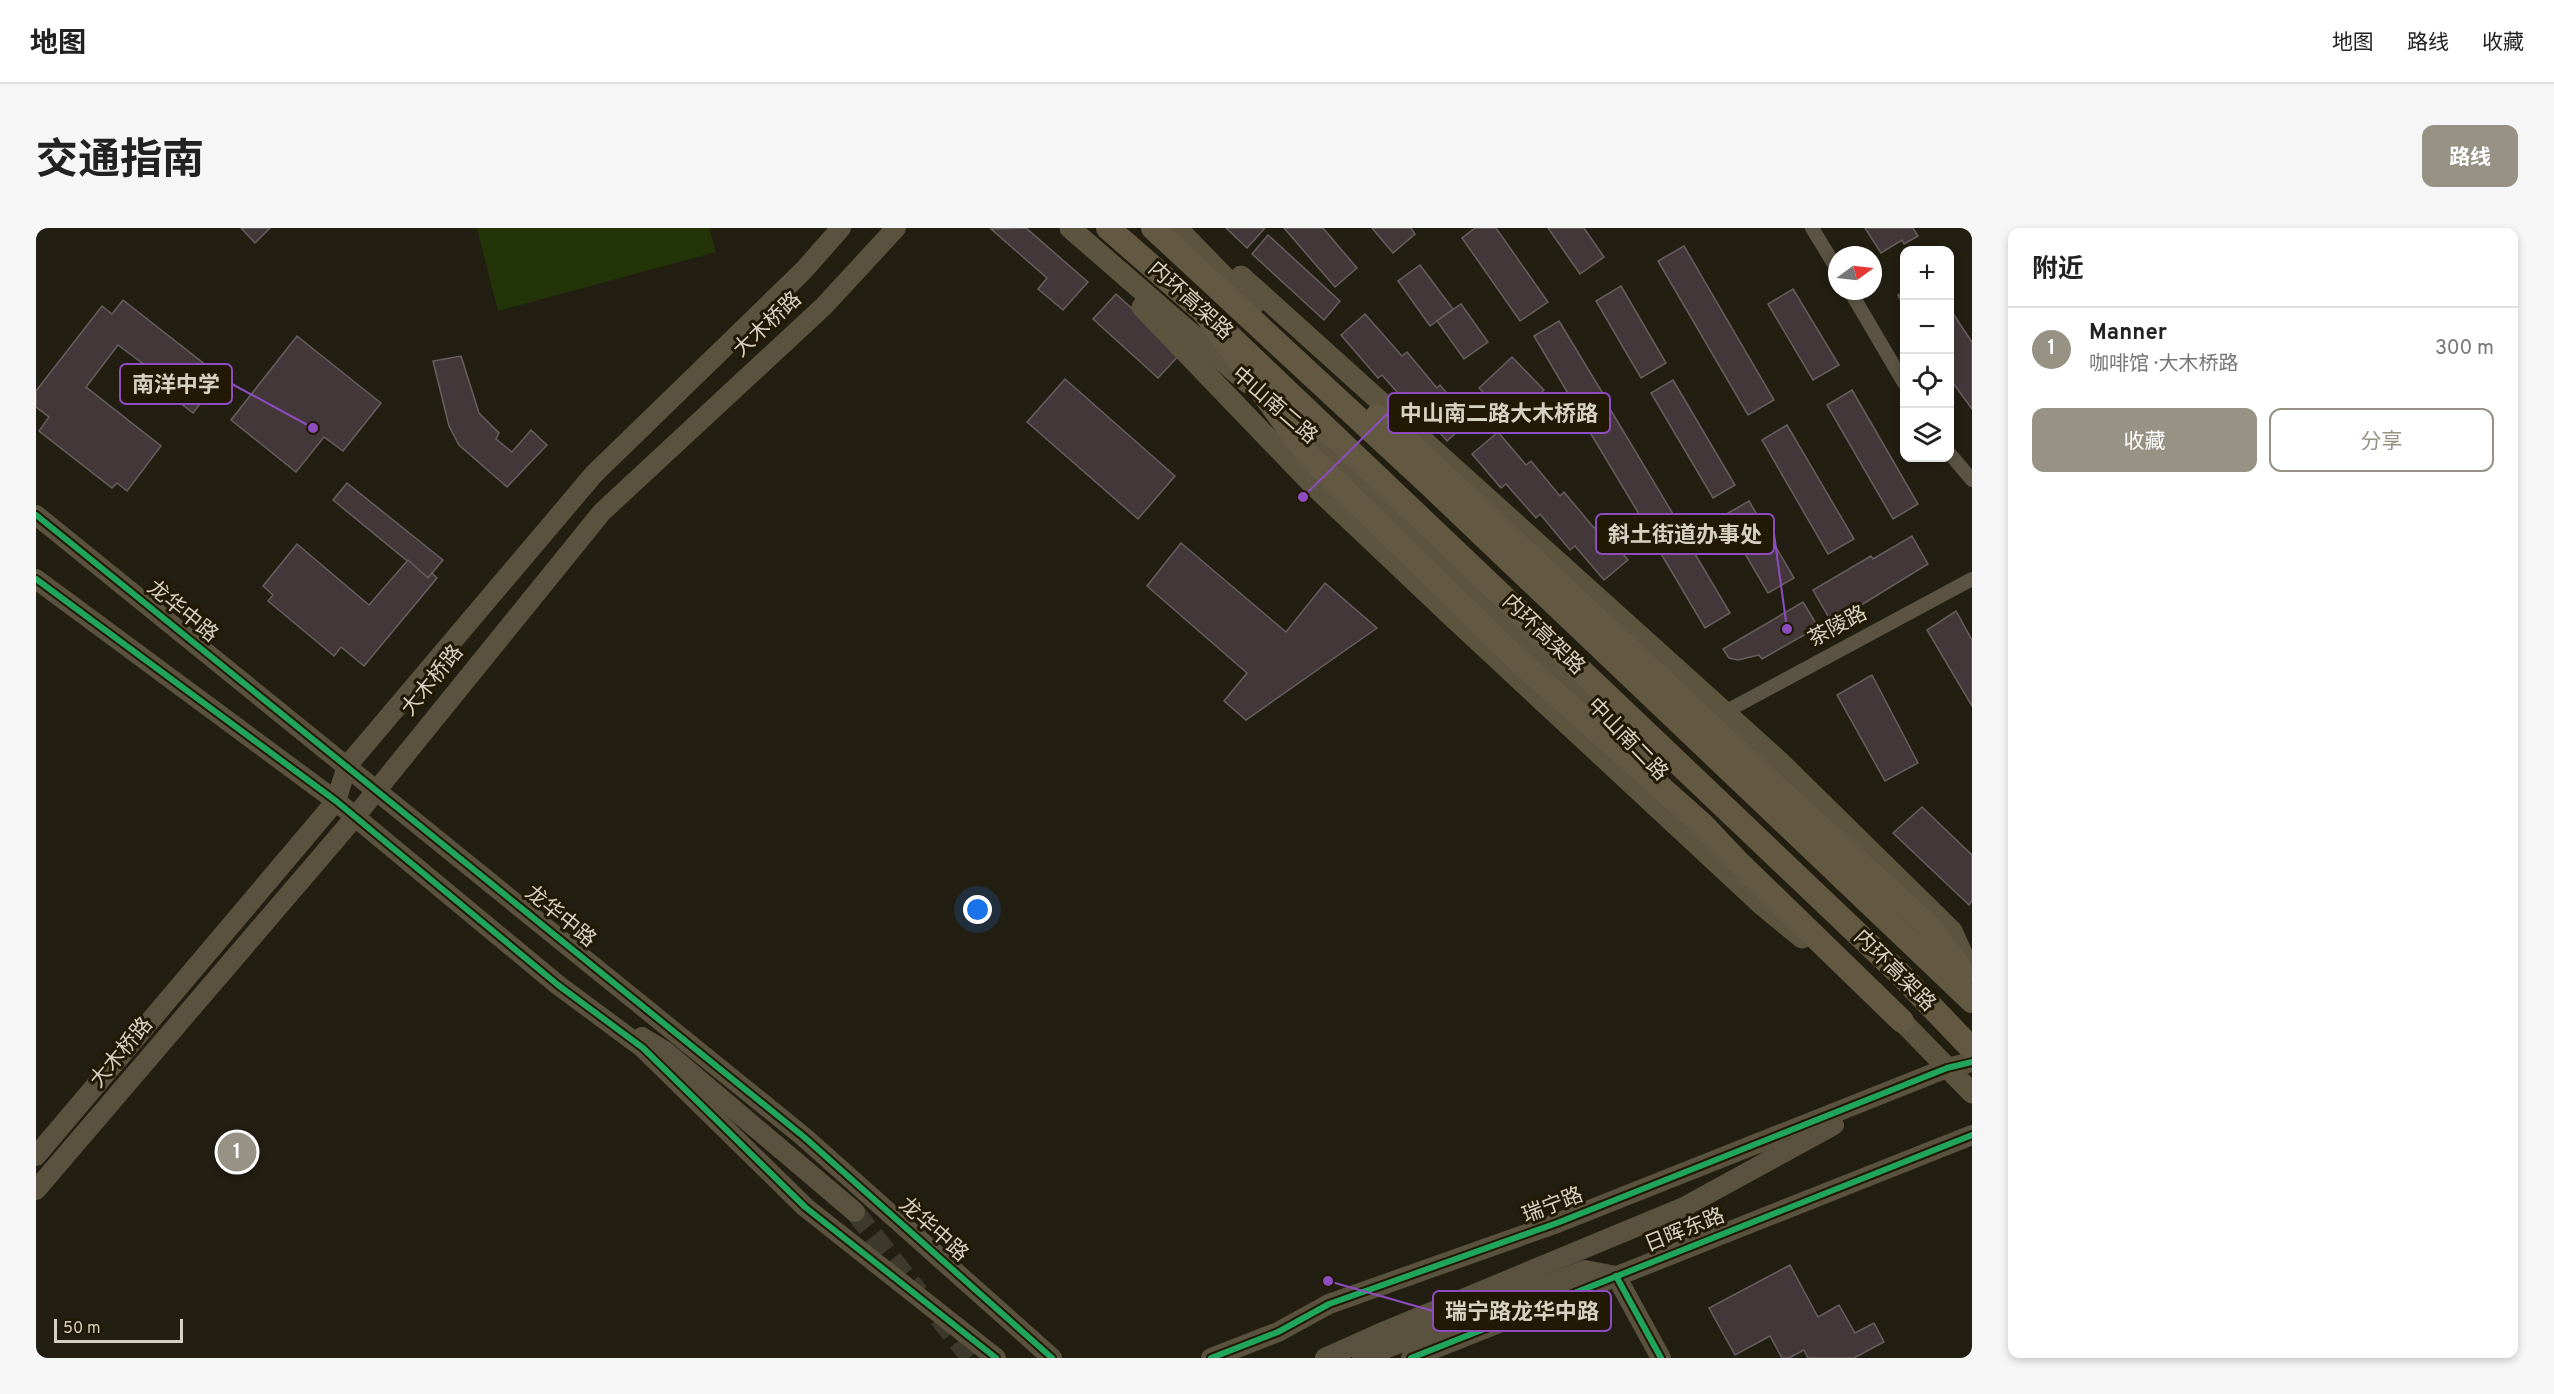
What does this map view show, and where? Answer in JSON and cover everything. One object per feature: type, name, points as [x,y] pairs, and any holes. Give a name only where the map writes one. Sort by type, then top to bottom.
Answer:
[{"type":"highway","name":"内环高架路","points":[[1108,228],[1204,312],[1892,966],[1972,1049]]},
{"type":"highway","name":"内环高架路","points":[[1153,228],[1429,484],[1972,1001]]},
{"type":"highway","points":[[1216,286],[1404,438],[1777,788],[1930,927],[1969,978]]},
{"type":"highway","points":[[1204,312],[1308,454],[1520,662],[1703,825],[1902,1021]]},
{"type":"main road","name":"大木桥路","points":[[36,1156],[336,801],[347,766],[594,474],[804,270],[841,228]]},
{"type":"main road","name":"大木桥路","points":[[36,1190],[355,817],[602,512],[824,306],[896,228]]},
{"type":"main road","points":[[1177,228],[1305,360],[1450,518],[1969,978]]},
{"type":"main road","points":[[1189,228],[1779,762],[1952,930],[1969,978]]},
{"type":"main road","name":"中山南二路","points":[[1075,231],[1121,285],[1314,486],[1763,906],[1902,1021]]},
{"type":"main road","name":"中山南二路","points":[[1075,231],[1333,457],[1583,695],[1972,1094]]},
{"type":"main road","name":"龙华中路","points":[[36,515],[804,1137],[1052,1358]]},
{"type":"main road","points":[[36,579],[336,801],[558,985],[643,1048],[805,1207],[996,1358]]},
{"type":"main road","points":[[558,985],[665,1051],[855,1212]]},
{"type":"main road","points":[[1325,1358],[1684,1207],[1907,1085],[1947,1068],[1972,1062]]},
{"type":"main road","name":"瑞宁路","points":[[1211,1358],[1278,1332],[1329,1304],[1557,1223],[1907,1085]]},
{"type":"main road","name":"日晖东路","points":[[1411,1358],[1972,1135]]},
{"type":"main road","points":[[1362,1358],[1585,1270],[1616,1276],[1661,1358]]},
{"type":"main road","points":[[1244,1358],[1278,1332]]},
{"type":"street","points":[[1812,228],[1828,254]]},
{"type":"street","points":[[1855,300],[1900,375]]},
{"type":"street","points":[[1954,459],[1972,480]]},
{"type":"street","name":"茶陵路","points":[[1725,712],[1972,579]]},
{"type":"green space","points":[[477,228],[709,228],[716,252],[498,311]]},
{"type":"building","points":[[241,228],[270,228],[255,243]]},
{"type":"building","points":[[1026,228],[1088,282],[1063,310],[1038,289],[1047,278],[991,229]]},
{"type":"building","points":[[1226,228],[1265,228],[1247,248]]},
{"type":"building","points":[[1284,228],[1323,228],[1357,268],[1335,287]]},
{"type":"building","points":[[1372,228],[1411,228],[1415,234],[1393,253]]},
{"type":"building","points":[[1475,228],[1496,228],[1548,302],[1520,321],[1462,238]]},
{"type":"building","points":[[1548,228],[1584,228],[1604,257],[1580,274]]},
{"type":"building","points":[[1865,228],[1913,228],[1918,236],[1904,244],[1902,240],[1882,252],[1882,246],[1877,246]]},
{"type":"building","points":[[1268,235],[1340,301],[1324,320],[1252,254]]},
{"type":"building","points":[[1684,246],[1774,400],[1748,415],[1658,261]]},
{"type":"building","points":[[1420,265],[1453,309],[1430,326],[1398,281]]},
{"type":"building","points":[[1621,286],[1666,363],[1641,378],[1596,301]]},
{"type":"building","points":[[1793,289],[1839,365],[1813,380],[1768,304]]},
{"type":"building","points":[[1116,294],[1181,353],[1158,378],[1093,319]]},
{"type":"building","points":[[123,300],[221,377],[193,413],[153,382],[158,375],[118,345],[86,387],[161,446],[127,491],[117,483],[112,488],[39,431],[49,417],[36,407],[36,391],[102,306],[112,314]]},
{"type":"building","points":[[1461,304],[1488,342],[1464,359],[1437,321]]},
{"type":"building","points":[[1365,314],[1402,356],[1407,352],[1437,388],[1440,385],[1470,420],[1447,441],[1417,406],[1413,410],[1382,375],[1378,378],[1341,335]]},
{"type":"building","points":[[1954,315],[1972,342],[1972,409],[1954,384]]},
{"type":"building","points":[[1559,321],[1605,397],[1579,412],[1534,336]]},
{"type":"building","points":[[297,336],[381,403],[343,451],[324,437],[296,472],[231,420]]},
{"type":"building","points":[[461,356],[479,413],[499,433],[496,439],[512,452],[531,430],[547,445],[507,487],[459,445],[449,426],[433,361]]},
{"type":"building","points":[[1512,357],[1544,390],[1512,422],[1479,388]]},
{"type":"building","points":[[1065,379],[1175,476],[1138,519],[1027,422]]},
{"type":"building","points":[[1673,380],[1735,485],[1713,498],[1651,393]]},
{"type":"building","points":[[1852,390],[1918,504],[1893,519],[1827,405]]},
{"type":"building","points":[[1610,409],[1679,524],[1654,539],[1585,424]]},
{"type":"building","points":[[1787,425],[1854,539],[1828,554],[1762,440]]},
{"type":"building","points":[[1498,432],[1526,465],[1531,461],[1560,496],[1564,492],[1594,528],[1598,525],[1628,560],[1604,580],[1575,546],[1570,550],[1540,514],[1536,518],[1506,484],[1501,488],[1472,454]]},
{"type":"building","points":[[347,483],[443,560],[428,578],[333,500]]},
{"type":"building","points":[[1749,501],[1794,578],[1768,593],[1723,516]]},
{"type":"building","points":[[1912,536],[1928,564],[1832,623],[1813,590],[1871,556],[1873,559]]},
{"type":"building","points":[[1685,537],[1730,613],[1705,628],[1660,552]]},
{"type":"building","points":[[1181,543],[1286,632],[1325,583],[1377,628],[1246,720],[1224,701],[1247,673],[1147,586]]},
{"type":"building","points":[[297,544],[369,605],[408,560],[428,578],[432,573],[437,578],[364,666],[341,647],[334,656],[268,601],[273,595],[263,586]]},
{"type":"building","points":[[1803,602],[1818,627],[1762,659],[1759,655],[1738,660],[1729,658],[1723,649]]},
{"type":"building","points":[[1956,611],[1972,640],[1972,706],[1927,630]]},
{"type":"building","points":[[1872,675],[1918,763],[1885,781],[1837,695]]},
{"type":"building","points":[[1922,807],[1972,855],[1972,901],[1969,905],[1893,833]]},
{"type":"building","points":[[1790,1265],[1818,1317],[1839,1305],[1855,1333],[1874,1323],[1884,1342],[1854,1358],[1808,1358],[1804,1350],[1789,1358],[1782,1358],[1770,1336],[1735,1355],[1709,1308]]},
{"type":"tunnel","points":[[855,1212],[919,1293]]},
{"type":"tunnel","points":[[939,1318],[971,1358]]},
{"type":"cycle path","points":[[36,515],[804,1137],[1052,1358]]},
{"type":"cycle path","points":[[36,579],[336,801],[558,985],[643,1048],[805,1207],[996,1358]]},
{"type":"cycle path","points":[[1211,1358],[1278,1332],[1329,1304],[1557,1223],[1947,1068],[1972,1062]]},
{"type":"cycle path","points":[[1411,1358],[1972,1135]]},
{"type":"cycle path","points":[[1616,1276],[1661,1358]]},
{"type":"place","name":"南洋中学","points":[[313,428]]},
{"type":"place","name":"中山南二路大木桥路","points":[[1303,497]]},
{"type":"place","name":"斜土街道办事处","points":[[1787,629]]},
{"type":"place","name":"Manner","points":[[237,1152]]},
{"type":"place","name":"瑞宁路龙华中路","points":[[1328,1281]]}]
